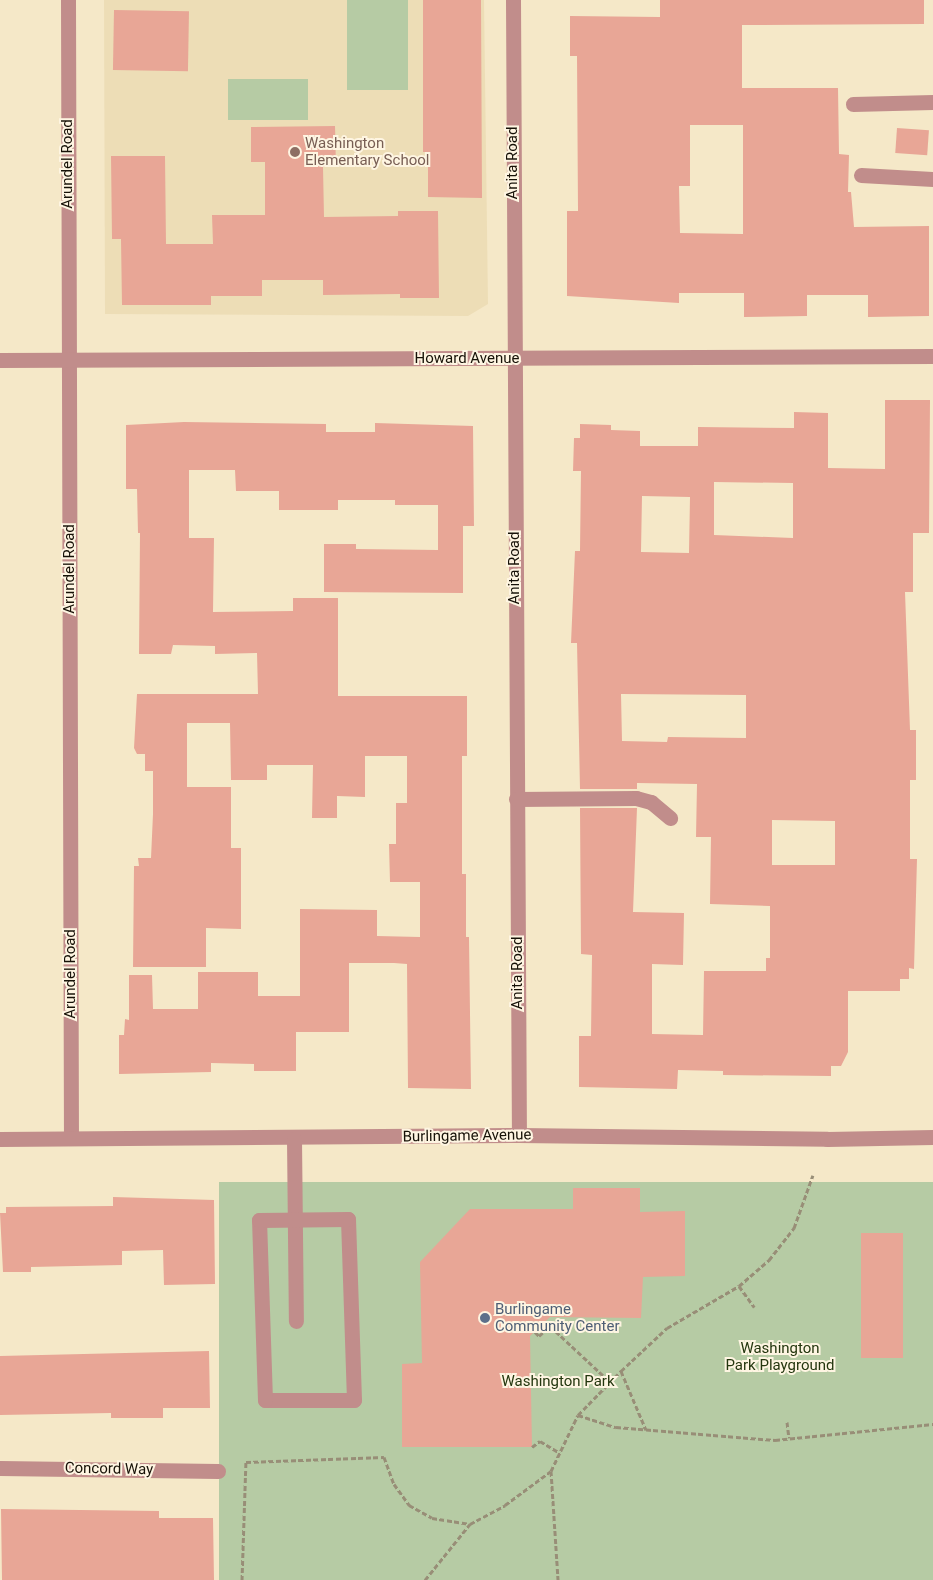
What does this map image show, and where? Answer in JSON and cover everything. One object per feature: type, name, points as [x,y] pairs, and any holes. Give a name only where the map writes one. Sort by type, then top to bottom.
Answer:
[{"type":"street","name":"Arundel Road","points":[[68,0],[71,1138]]},
{"type":"street","name":"Anita Road","points":[[513,0],[513,358],[518,1136]]},
{"type":"street","points":[[853,104],[933,102]]},
{"type":"street","points":[[861,175],[933,179]]},
{"type":"street","name":"Howard Avenue","points":[[0,360],[933,356]]},
{"type":"street","points":[[516,799],[636,798],[651,802],[670,818]]},
{"type":"street","name":"Burlingame Avenue","points":[[0,1139],[518,1136],[827,1140],[933,1137]]},
{"type":"street","points":[[294,1138],[293,1220],[296,1321]]},
{"type":"street","points":[[260,1220],[293,1220],[348,1220],[354,1400],[266,1400],[260,1220]]},
{"type":"street","name":"Concord Way","points":[[0,1468],[218,1471]]},
{"type":"path","points":[[425,1580],[470,1524],[505,1505],[551,1471],[578,1415],[667,1328],[740,1286],[768,1260],[794,1228],[813,1175]]},
{"type":"path","points":[[740,1286],[754,1307]]},
{"type":"path","points":[[535,1332],[540,1336],[550,1326],[610,1382]]},
{"type":"path","points":[[621,1371],[646,1430]]},
{"type":"path","points":[[578,1415],[616,1428],[789,1438],[933,1424]]},
{"type":"path","points":[[787,1422],[789,1438]]},
{"type":"path","points":[[532,1447],[540,1441],[560,1453]]},
{"type":"path","points":[[242,1580],[246,1462],[384,1457],[394,1484],[409,1505],[432,1518],[470,1524]]},
{"type":"path","points":[[551,1471],[558,1580]]},
{"type":"shaded area","name":"Washington Elementary School","points":[[104,0],[484,0],[488,304],[468,316],[105,314]]},
{"type":"green space","points":[[347,0],[408,0],[408,90],[347,90]]},
{"type":"green space","points":[[228,79],[308,79],[308,120],[228,120]]},
{"type":"green space","name":"Washington Park","points":[[219,1182],[933,1182],[933,1580],[219,1580]]},
{"type":"building","points":[[423,0],[481,0],[482,198],[428,197],[428,152],[423,152]]},
{"type":"building","points":[[660,0],[924,0],[924,24],[742,25],[742,88],[838,88],[839,154],[849,155],[848,192],[851,192],[854,227],[929,226],[929,316],[868,317],[868,295],[807,295],[807,316],[744,317],[744,293],[679,293],[679,303],[567,296],[567,211],[578,211],[577,56],[570,56],[570,16],[660,17]],"holes":[[[690,125],[743,125],[743,234],[680,233],[679,186],[690,186]]]},
{"type":"building","points":[[114,10],[189,11],[188,71],[113,70]]},
{"type":"building","points":[[335,126],[336,167],[323,167],[324,217],[398,216],[398,211],[438,211],[439,298],[400,298],[400,294],[323,295],[323,280],[262,280],[262,296],[211,296],[211,305],[122,305],[121,239],[112,239],[111,156],[165,156],[166,244],[213,244],[212,215],[265,215],[265,162],[251,162],[251,127]]},
{"type":"building","points":[[897,128],[929,130],[927,155],[895,153]]},
{"type":"building","points":[[885,400],[930,400],[929,533],[913,533],[913,592],[905,592],[910,730],[916,730],[916,780],[910,780],[910,859],[917,859],[914,969],[909,968],[909,979],[900,979],[900,991],[848,991],[848,1052],[841,1066],[831,1066],[831,1076],[723,1075],[723,1071],[678,1070],[677,1089],[579,1087],[579,1036],[591,1036],[592,955],[581,954],[580,808],[637,808],[633,912],[684,913],[683,965],[652,964],[652,1034],[703,1035],[704,971],[766,971],[766,958],[770,958],[770,906],[710,904],[711,837],[696,837],[697,784],[637,783],[637,789],[580,789],[577,643],[571,643],[575,551],[580,551],[581,471],[573,471],[574,438],[580,438],[580,424],[611,425],[611,430],[640,431],[640,446],[698,446],[698,427],[794,428],[794,412],[828,413],[828,468],[885,469]],"holes":[[[714,482],[793,483],[793,538],[714,535]],[[642,496],[690,497],[689,553],[641,552]],[[621,694],[746,695],[746,738],[668,737],[667,742],[622,741]],[[772,820],[835,821],[835,865],[772,865]]]},
{"type":"building","points":[[184,422],[326,424],[326,432],[375,432],[375,423],[473,426],[474,526],[463,526],[463,593],[324,592],[324,544],[356,544],[356,549],[438,550],[438,505],[395,505],[395,500],[338,500],[338,510],[279,510],[279,491],[236,491],[235,470],[189,470],[189,538],[214,538],[213,612],[293,611],[293,598],[338,598],[338,696],[467,696],[467,756],[462,756],[462,874],[466,874],[466,937],[469,937],[471,1089],[408,1088],[407,964],[394,963],[349,963],[349,1032],[296,1032],[296,1071],[254,1071],[254,1064],[211,1063],[211,1072],[119,1074],[119,1035],[124,1035],[125,1019],[129,1020],[129,975],[152,975],[153,1009],[198,1009],[198,972],[258,972],[258,996],[300,996],[300,909],[377,910],[377,936],[420,937],[420,882],[390,882],[389,844],[396,844],[396,803],[407,803],[407,756],[365,756],[365,797],[337,796],[337,818],[312,818],[313,765],[267,765],[267,780],[231,780],[230,723],[187,723],[187,787],[231,787],[231,848],[241,848],[241,929],[206,928],[206,967],[133,967],[134,866],[139,866],[138,858],[151,858],[153,814],[153,771],[145,771],[145,754],[137,754],[134,748],[137,694],[258,694],[257,653],[215,654],[215,646],[173,645],[171,654],[139,654],[140,533],[138,533],[137,489],[126,489],[126,425]]},
{"type":"building","name":"Burlingame Community Center","points":[[573,1188],[640,1188],[640,1212],[685,1211],[685,1276],[643,1277],[641,1318],[550,1317],[530,1336],[532,1447],[402,1447],[402,1364],[422,1363],[420,1262],[470,1209],[573,1209]]},
{"type":"building","points":[[113,1197],[214,1200],[215,1284],[164,1285],[163,1250],[122,1251],[122,1265],[31,1267],[31,1272],[3,1272],[0,1213],[6,1213],[6,1207],[113,1206]]},
{"type":"building","points":[[861,1233],[903,1233],[903,1358],[861,1358]]},
{"type":"building","points":[[209,1351],[210,1408],[163,1408],[163,1418],[111,1418],[111,1413],[0,1415],[0,1356]]},
{"type":"building","points":[[1,1509],[159,1511],[159,1518],[213,1518],[214,1580],[2,1580]]},
{"type":"place","name":"Washington Elementary School","points":[[295,152]]},
{"type":"place","name":"Burlingame Community Center","points":[[485,1318]]},
{"type":"park label","name":"Washington Park Playground","points":[[780,1356]]}]
